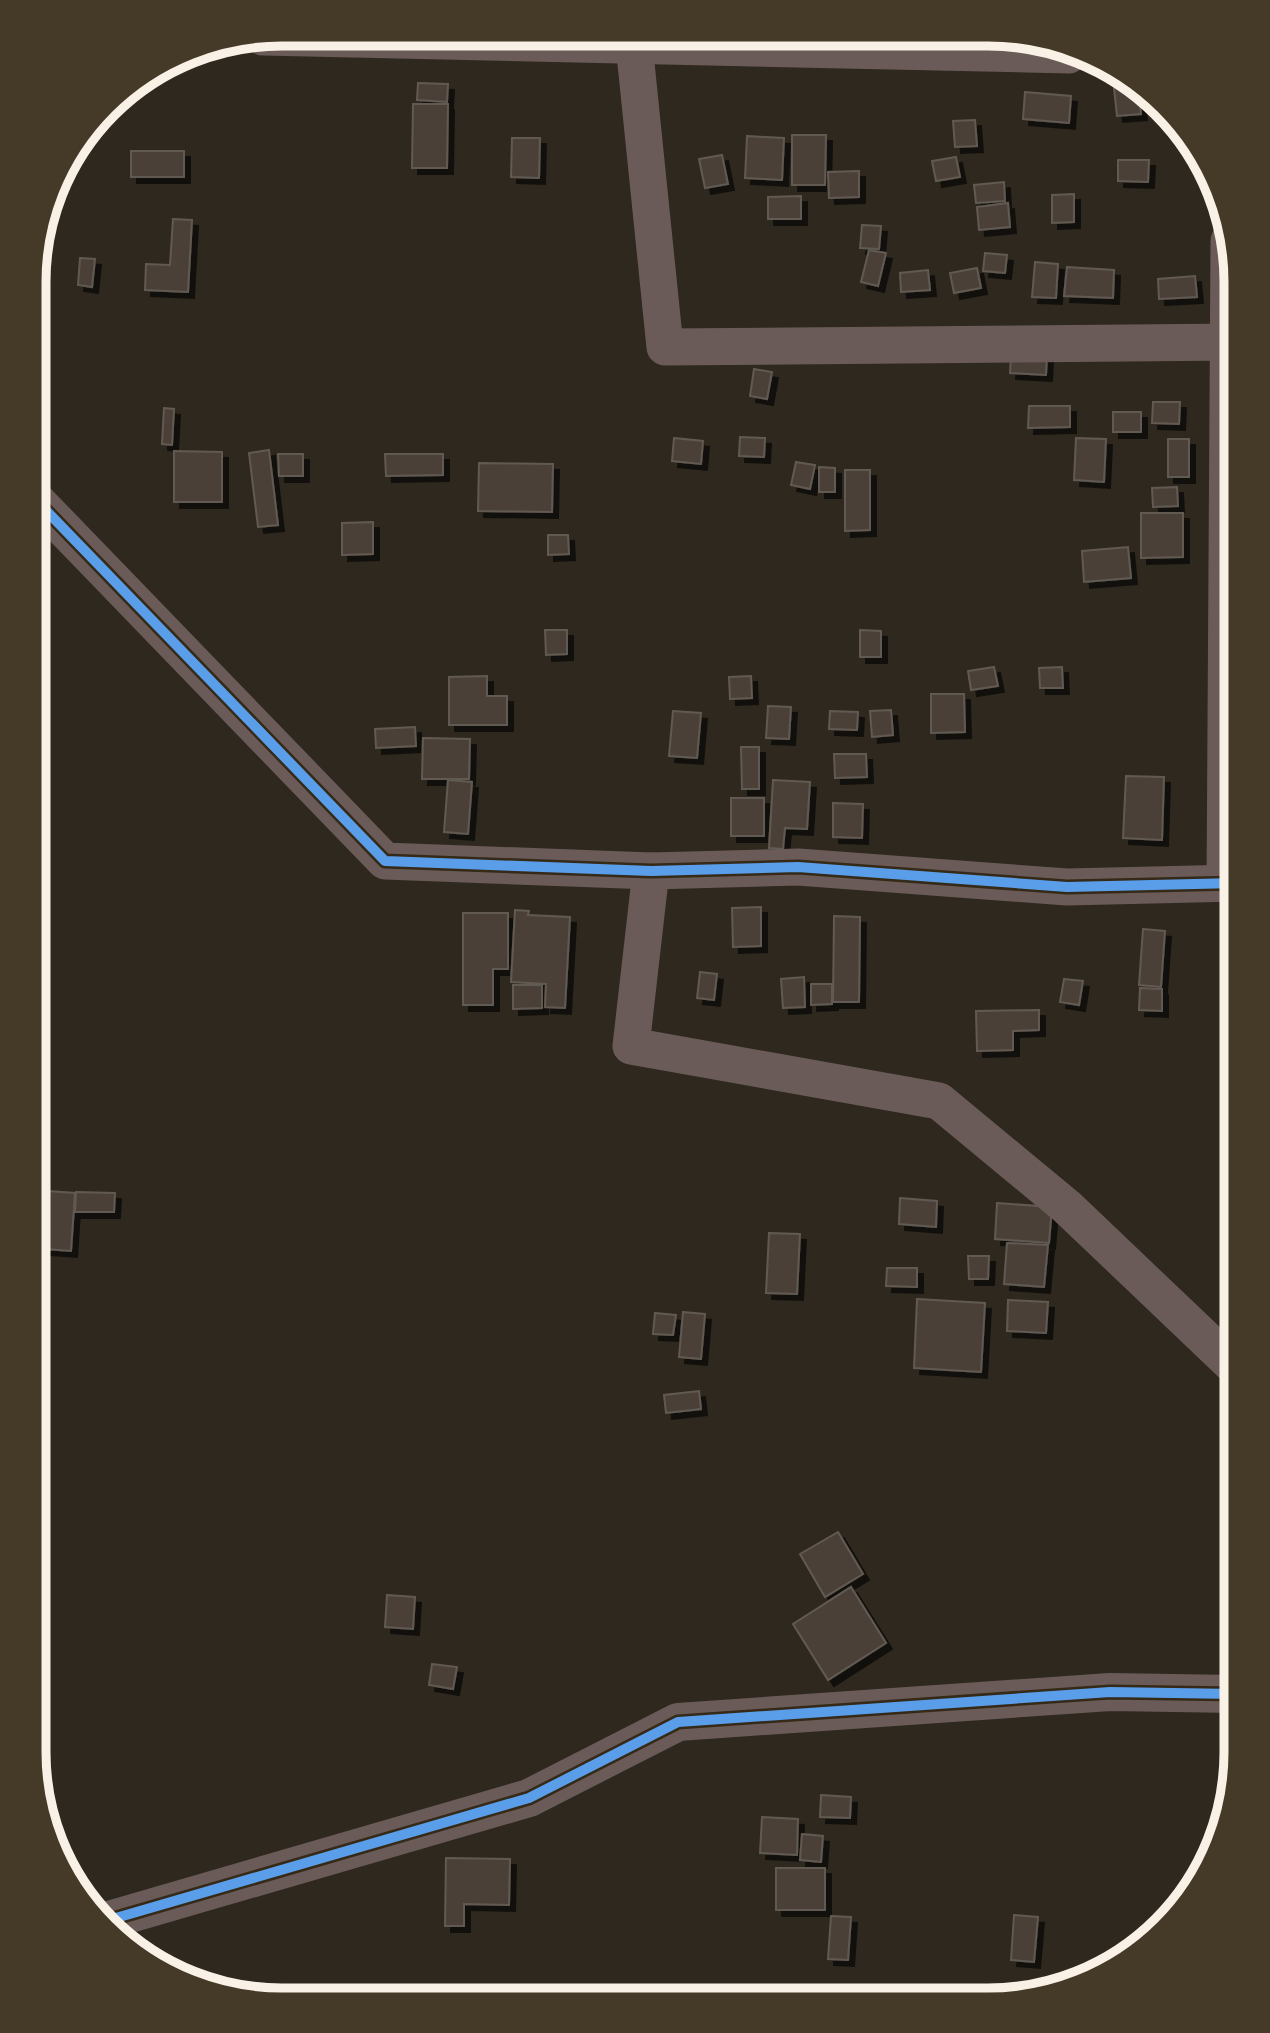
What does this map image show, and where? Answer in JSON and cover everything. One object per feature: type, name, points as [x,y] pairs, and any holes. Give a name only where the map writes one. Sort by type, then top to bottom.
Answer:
[{"type":"street","points":[[635,46],[664,347],[1224,342]]},
{"type":"street","points":[[824,46],[1051,54]]},
{"type":"street","points":[[46,510],[385,861],[650,871],[798,867],[1067,887],[1224,883]]},
{"type":"street","points":[[650,871],[631,1046],[939,1101],[1067,1207],[1224,1357]]},
{"type":"street","points":[[115,1918],[529,1798],[678,1722],[1110,1692],[1224,1693]]},
{"type":"building","points":[[418,83],[448,84],[447,102],[417,100]]},
{"type":"building","points":[[1122,87],[1140,101],[1141,114],[1117,116],[1114,88]]},
{"type":"building","points":[[1025,92],[1071,96],[1069,123],[1023,119]]},
{"type":"building","points":[[413,104],[448,104],[447,168],[412,168]]},
{"type":"building","points":[[975,120],[977,146],[955,147],[953,121]]},
{"type":"building","points":[[792,135],[826,135],[825,185],[792,185]]},
{"type":"building","points":[[747,136],[784,138],[782,180],[745,178]]},
{"type":"building","points":[[512,138],[540,138],[539,178],[511,177]]},
{"type":"building","points":[[131,151],[184,151],[184,177],[131,177]]},
{"type":"building","points":[[722,155],[728,184],[705,188],[699,159]]},
{"type":"building","points":[[956,157],[960,177],[936,181],[932,161]]},
{"type":"building","points":[[1118,160],[1149,160],[1148,182],[1118,181]]},
{"type":"building","points":[[859,171],[859,197],[829,198],[828,172]]},
{"type":"building","points":[[1004,182],[1005,201],[976,203],[974,185]]},
{"type":"building","points":[[1074,194],[1074,222],[1052,223],[1052,195]]},
{"type":"building","points":[[801,196],[801,219],[768,219],[768,197]]},
{"type":"building","points":[[1008,203],[1010,227],[979,230],[977,207]]},
{"type":"building","points":[[173,219],[192,220],[188,292],[145,290],[146,264],[170,265]]},
{"type":"building","points":[[862,225],[881,226],[879,249],[860,248]]},
{"type":"building","points":[[869,250],[886,253],[878,286],[861,282]]},
{"type":"building","points":[[985,253],[1007,255],[1005,273],[983,271]]},
{"type":"building","points":[[80,258],[95,259],[92,287],[78,285]]},
{"type":"building","points":[[1035,262],[1058,264],[1056,298],[1032,297]]},
{"type":"building","points":[[1067,267],[1114,270],[1113,298],[1064,296]]},
{"type":"building","points":[[977,268],[981,288],[954,293],[950,273]]},
{"type":"building","points":[[928,270],[930,290],[901,292],[900,273]]},
{"type":"building","points":[[1195,276],[1197,297],[1159,299],[1158,279]]},
{"type":"building","points":[[1011,353],[1047,355],[1046,375],[1010,373]]},
{"type":"building","points":[[754,369],[772,372],[767,399],[750,396]]},
{"type":"building","points":[[1153,402],[1180,402],[1179,424],[1152,423]]},
{"type":"building","points":[[1029,406],[1070,406],[1070,427],[1028,428]]},
{"type":"building","points":[[164,408],[174,409],[172,445],[162,444]]},
{"type":"building","points":[[1113,412],[1141,412],[1141,432],[1113,432]]},
{"type":"building","points":[[740,437],[765,438],[764,457],[739,456]]},
{"type":"building","points":[[674,438],[703,441],[701,464],[672,461]]},
{"type":"building","points":[[1076,438],[1106,439],[1104,482],[1074,480]]},
{"type":"building","points":[[1168,439],[1189,439],[1189,477],[1168,477]]},
{"type":"building","points":[[269,450],[278,525],[258,527],[249,453]]},
{"type":"building","points":[[174,451],[222,452],[222,502],[174,502]]},
{"type":"building","points":[[278,454],[303,454],[303,476],[279,476]]},
{"type":"building","points":[[385,454],[443,454],[443,475],[386,476]]},
{"type":"building","points":[[796,462],[815,465],[810,489],[791,485]]},
{"type":"building","points":[[479,463],[553,464],[552,512],[478,511]]},
{"type":"building","points":[[819,467],[835,468],[835,492],[819,492]]},
{"type":"building","points":[[845,470],[870,470],[870,530],[845,531]]},
{"type":"building","points":[[1177,487],[1178,506],[1153,507],[1152,488]]},
{"type":"building","points":[[1141,513],[1183,513],[1183,557],[1141,558]]},
{"type":"building","points":[[373,522],[373,554],[342,555],[342,523]]},
{"type":"building","points":[[548,535],[568,535],[569,554],[548,555]]},
{"type":"building","points":[[1128,547],[1131,578],[1084,582],[1082,551]]},
{"type":"building","points":[[545,630],[567,630],[567,654],[546,655]]},
{"type":"building","points":[[860,630],[881,631],[881,657],[860,657]]},
{"type":"building","points":[[994,667],[998,686],[971,690],[968,671]]},
{"type":"building","points":[[1062,667],[1063,688],[1040,688],[1039,668]]},
{"type":"building","points":[[487,676],[487,696],[507,696],[507,725],[449,725],[449,677]]},
{"type":"building","points":[[751,676],[752,698],[730,699],[729,677]]},
{"type":"building","points":[[931,694],[964,694],[965,732],[931,733]]},
{"type":"building","points":[[768,706],[791,707],[789,739],[766,738]]},
{"type":"building","points":[[891,710],[893,735],[872,737],[870,711]]},
{"type":"building","points":[[673,711],[701,713],[697,758],[669,756]]},
{"type":"building","points":[[830,711],[858,712],[857,730],[829,729]]},
{"type":"building","points":[[415,727],[416,746],[376,748],[375,729]]},
{"type":"building","points":[[423,738],[470,739],[469,779],[422,779]]},
{"type":"building","points":[[741,747],[759,747],[759,789],[742,789]]},
{"type":"building","points":[[834,754],[866,754],[867,777],[835,778]]},
{"type":"building","points":[[1126,776],[1164,777],[1162,840],[1123,838]]},
{"type":"building","points":[[448,780],[472,782],[468,834],[444,832]]},
{"type":"building","points":[[773,780],[810,782],[807,829],[785,828],[783,849],[769,848]]},
{"type":"building","points":[[731,798],[764,798],[764,836],[731,836]]},
{"type":"building","points":[[833,803],[863,804],[862,838],[833,837]]},
{"type":"building","points":[[761,907],[761,946],[733,947],[732,908]]},
{"type":"building","points":[[515,910],[529,911],[528,915],[570,917],[565,1008],[545,1007],[546,984],[511,982]]},
{"type":"building","points":[[463,913],[508,913],[508,969],[493,969],[493,1005],[463,1005]]},
{"type":"building","points":[[834,916],[860,917],[859,1002],[833,1002]]},
{"type":"building","points":[[1143,929],[1165,931],[1161,987],[1139,985]]},
{"type":"building","points":[[700,972],[717,974],[714,1000],[697,998]]},
{"type":"building","points":[[804,977],[805,1007],[783,1008],[781,979]]},
{"type":"building","points":[[1064,979],[1083,981],[1079,1005],[1060,1002]]},
{"type":"building","points":[[811,984],[832,984],[832,1004],[811,1005]]},
{"type":"building","points":[[513,985],[542,985],[542,1008],[513,1009]]},
{"type":"building","points":[[1140,988],[1162,989],[1162,1011],[1139,1010]]},
{"type":"building","points":[[1039,1010],[1039,1030],[1013,1031],[1013,1050],[977,1051],[976,1011]]},
{"type":"building","points":[[48,1191],[75,1193],[71,1251],[46,1249]]},
{"type":"building","points":[[76,1192],[115,1193],[114,1212],[75,1212]]},
{"type":"building","points":[[900,1198],[937,1201],[936,1227],[899,1224]]},
{"type":"building","points":[[997,1203],[1052,1207],[1049,1243],[995,1239]]},
{"type":"building","points":[[769,1233],[800,1234],[797,1294],[766,1293]]},
{"type":"building","points":[[1007,1243],[1048,1245],[1044,1287],[1004,1284]]},
{"type":"building","points":[[968,1256],[989,1256],[988,1279],[969,1279]]},
{"type":"building","points":[[887,1268],[917,1268],[917,1287],[886,1286]]},
{"type":"building","points":[[917,1299],[985,1303],[981,1372],[914,1368]]},
{"type":"building","points":[[1008,1300],[1048,1302],[1046,1333],[1007,1331]]},
{"type":"building","points":[[683,1312],[705,1314],[701,1359],[679,1357]]},
{"type":"building","points":[[655,1313],[676,1315],[673,1335],[653,1334]]},
{"type":"building","points":[[699,1391],[701,1409],[666,1413],[664,1395]]},
{"type":"building","points":[[838,1532],[863,1574],[825,1597],[800,1554]]},
{"type":"building","points":[[851,1587],[886,1643],[828,1680],[793,1624]]},
{"type":"building","points":[[387,1595],[415,1597],[413,1629],[385,1627]]},
{"type":"building","points":[[432,1664],[457,1667],[453,1689],[429,1685]]},
{"type":"building","points":[[821,1795],[851,1797],[850,1818],[820,1817]]},
{"type":"building","points":[[762,1817],[798,1819],[797,1855],[760,1853]]},
{"type":"building","points":[[802,1834],[823,1836],[821,1862],[800,1860]]},
{"type":"building","points":[[446,1858],[510,1859],[509,1905],[464,1904],[464,1926],[445,1926]]},
{"type":"building","points":[[776,1868],[825,1868],[825,1910],[776,1910]]},
{"type":"building","points":[[1014,1915],[1038,1917],[1034,1962],[1011,1960]]},
{"type":"building","points":[[831,1916],[851,1917],[848,1960],[828,1959]]},
{"type":"cycle path","points":[[46,510],[385,861],[651,871],[798,867],[1067,887],[1224,883]]},
{"type":"cycle path","points":[[115,1918],[529,1798],[678,1722],[1110,1692],[1224,1694]]}]
